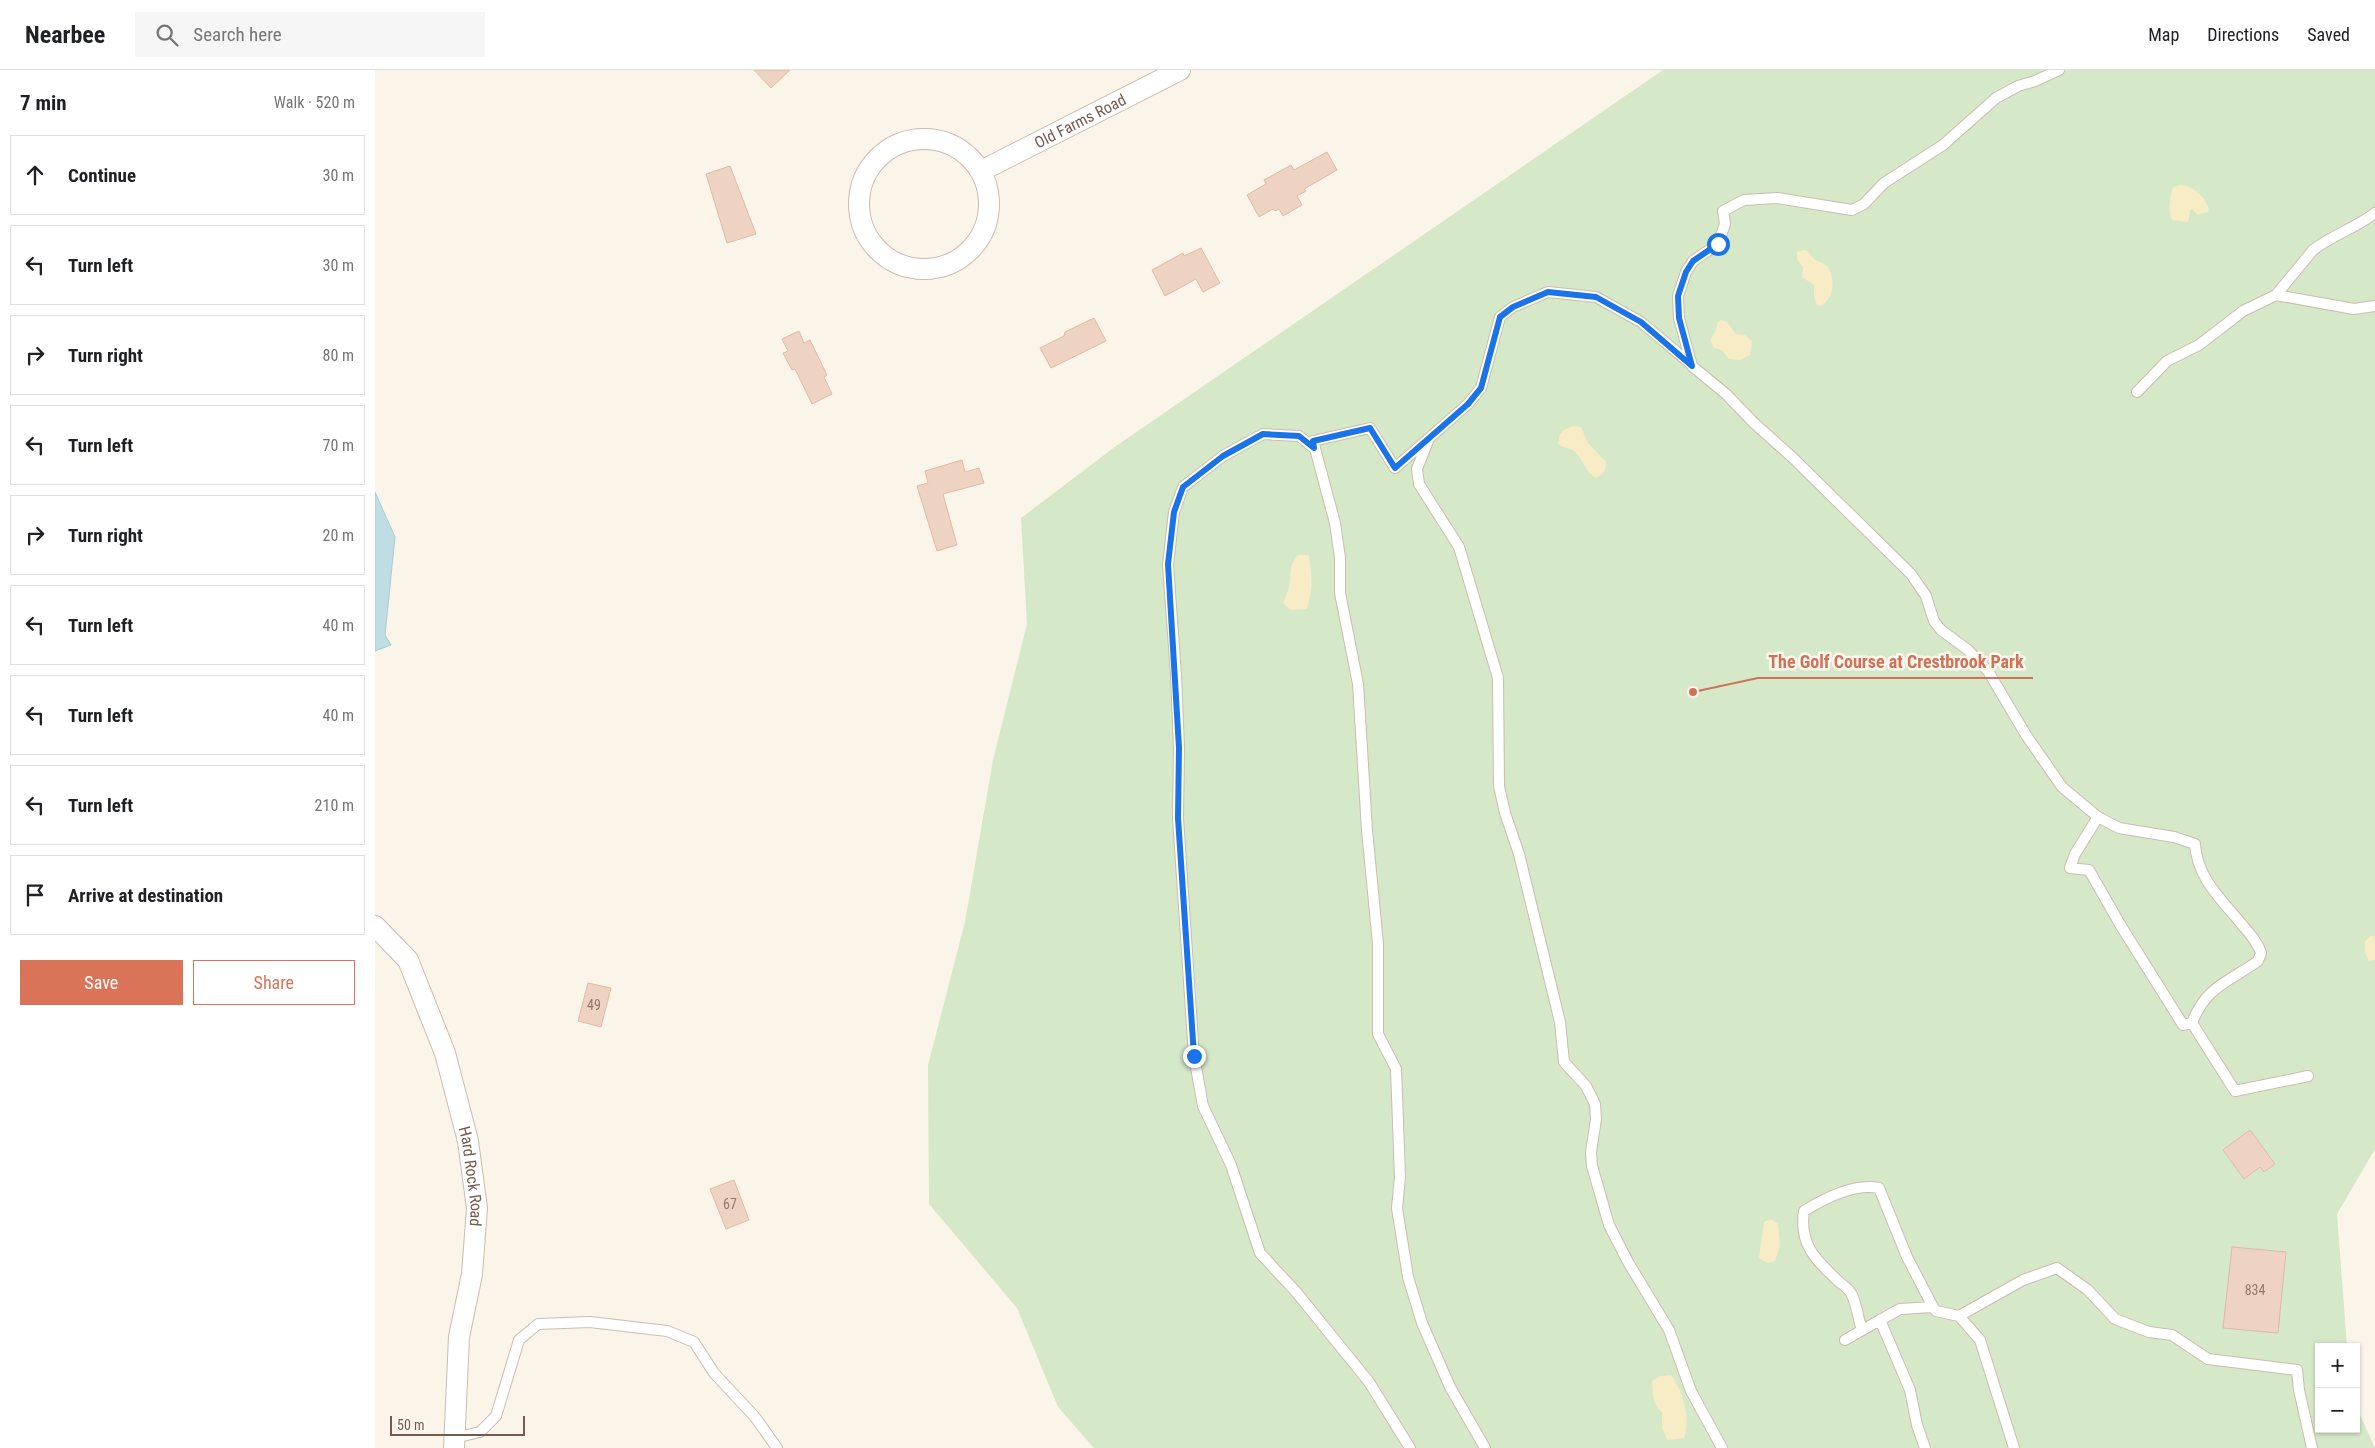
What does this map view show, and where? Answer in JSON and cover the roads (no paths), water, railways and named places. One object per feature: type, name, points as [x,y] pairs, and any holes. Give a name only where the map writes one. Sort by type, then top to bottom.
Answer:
[{"type":"street","name":"Old Farms Road","points":[[981,171],[1180,70]]},
{"type":"street","points":[[915,139],[936,140],[954,146],[970,157],[981,171],[989,194],[989,219],[983,234],[974,248],[952,264],[939,268],[918,269],[898,264],[880,252],[867,236],[859,216],[861,188],[865,175],[878,158],[895,145],[915,139]]},
{"type":"street","name":"Hard Rock Road","points":[[375,926],[408,960],[445,1053],[468,1141],[477,1208],[472,1274],[459,1337],[454,1443]]},
{"type":"lane","points":[[1692,366],[1679,318],[1678,296],[1686,272],[1693,261],[1718,244],[1725,224],[1723,211],[1744,200],[1777,198],[1852,210],[1864,204],[1884,183],[1943,145],[1996,98],[2018,86],[2035,81],[2059,70]]},
{"type":"lane","points":[[2137,392],[2167,362],[2199,345],[2243,312],[2277,295],[2313,250],[2360,225],[2375,213]]},
{"type":"lane","points":[[1485,1448],[1450,1387],[1422,1323],[1408,1277],[1397,1208],[1400,1177],[1396,1069],[1378,1034],[1378,944],[1367,830],[1358,684],[1339,593],[1340,558],[1335,523],[1313,441],[1370,428],[1395,468],[1468,404],[1481,388],[1500,317],[1513,307],[1548,292],[1596,297],[1641,322],[1726,394],[1753,424],[1793,458],[1911,574],[1927,596],[1934,621],[1941,630],[1968,650],[1988,671],[2026,735],[2062,787],[2098,817],[2119,828],[2174,837],[2195,844],[2196,859],[2203,878],[2259,946],[2261,953],[2258,961],[2211,991],[2202,1002],[2192,1023]]},
{"type":"lane","points":[[2277,295],[2354,309],[2375,306]]},
{"type":"lane","points":[[1314,448],[1299,436],[1263,434],[1223,456],[1183,487],[1174,512],[1168,564],[1178,712],[1178,818],[1194,1056],[1203,1106],[1231,1165],[1260,1252],[1297,1293],[1369,1382],[1410,1448]]},
{"type":"lane","points":[[1428,440],[1417,469],[1419,484],[1459,547],[1498,678],[1500,702],[1499,786],[1505,814],[1519,854],[1560,1022],[1564,1062],[1586,1086],[1595,1104],[1596,1119],[1591,1166],[1606,1217],[1627,1262],[1669,1330],[1691,1391],[1722,1448]]},
{"type":"lane","points":[[2098,817],[2075,854],[2070,868],[2089,870],[2121,926],[2183,1025],[2192,1023]]},
{"type":"lane","points":[[2192,1023],[2235,1091],[2307,1076]]},
{"type":"lane","points":[[1862,1330],[1851,1293],[1811,1252],[1804,1237],[1802,1224],[1804,1211],[1821,1200],[1867,1186],[1879,1188],[1907,1257],[1933,1308],[1936,1312],[1959,1316],[1980,1340],[2014,1448]]},
{"type":"lane","points":[[1959,1316],[2023,1280],[2057,1268],[2088,1290],[2115,1319],[2149,1332],[2172,1335],[2208,1359],[2297,1370],[2299,1390],[2312,1448]]},
{"type":"lane","points":[[1845,1340],[1900,1309],[1933,1308]]},
{"type":"lane","points":[[1880,1320],[1910,1390],[1917,1425],[1925,1448]]},
{"type":"lane","points":[[454,1443],[480,1432],[496,1416],[519,1340],[538,1324],[590,1322],[667,1331],[694,1342],[714,1373],[755,1417],[777,1448]]},
{"type":"water","points":[[375,492],[395,537],[385,635],[391,645],[375,651]]},
{"type":"place","name":"The Golf Course at Crestbrook Park","points":[[1693,692]]}]
